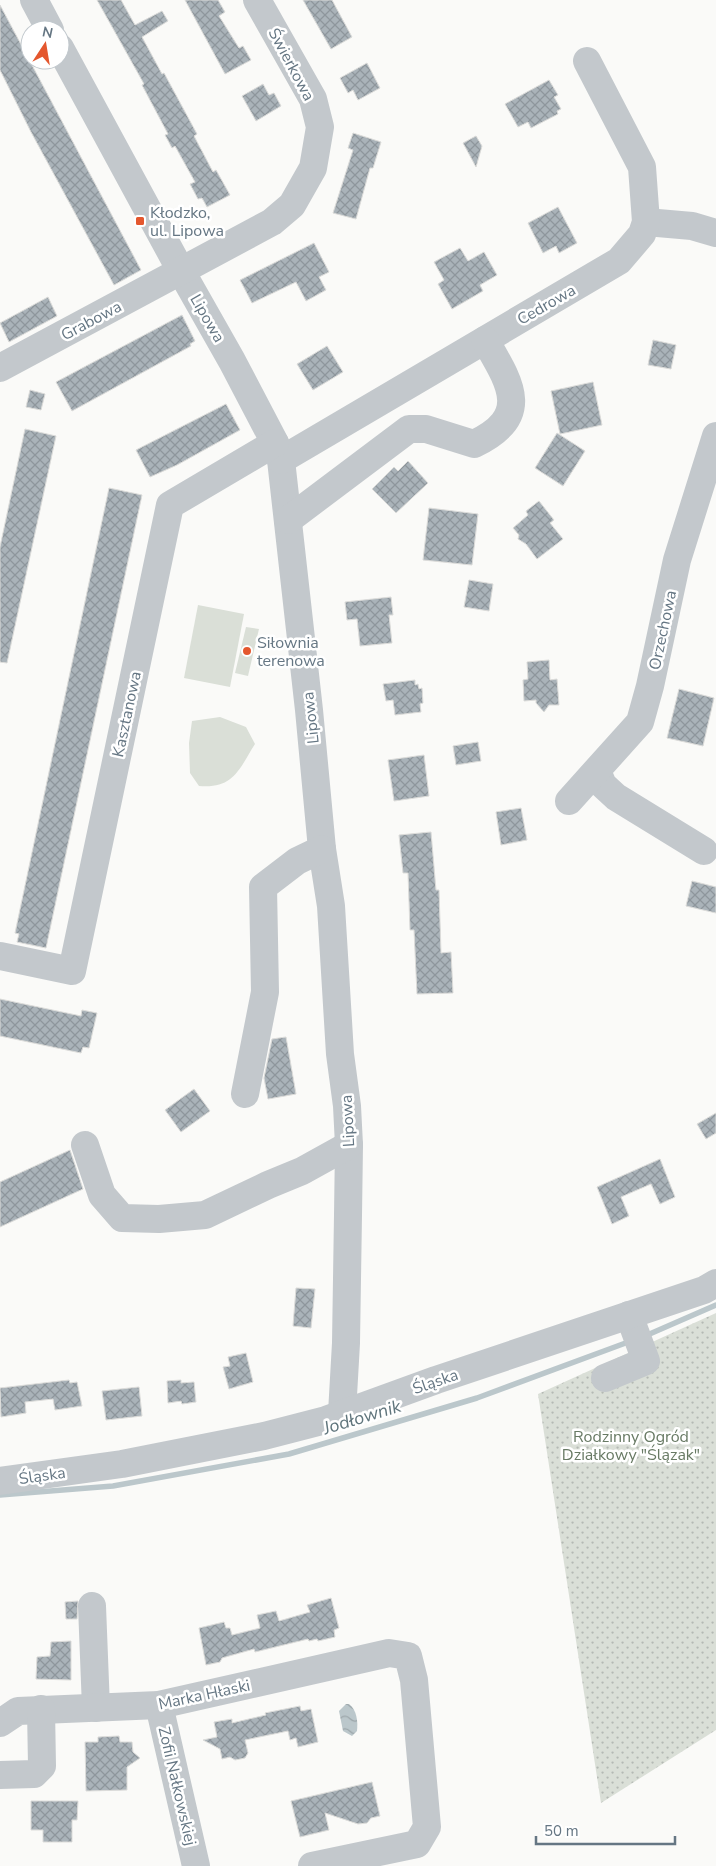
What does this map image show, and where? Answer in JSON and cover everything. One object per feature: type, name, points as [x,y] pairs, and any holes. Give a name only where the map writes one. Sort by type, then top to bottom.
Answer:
[{"type":"street","points":[[34,0],[45,20]]},
{"type":"street","name":"Świerkowa","points":[[181,271],[272,222],[292,205],[313,168],[320,127],[313,99],[257,0]]},
{"type":"street","points":[[587,61],[642,166],[646,222],[704,229],[716,212]]},
{"type":"street","name":"Lipowa","points":[[70,66],[232,361],[278,452],[288,520],[308,700],[322,849],[331,906],[337,1010],[347,1106],[349,1145],[346,1343],[342,1414]]},
{"type":"street","name":"Cedrowa","points":[[278,452],[485,340],[619,261],[642,234],[646,222]]},
{"type":"street","name":"Grabowa","points":[[0,368],[181,271]]},
{"type":"street","points":[[288,520],[409,429],[426,429],[474,444],[491,436],[510,414],[511,394],[503,372],[485,340]]},
{"type":"street","name":"Orzechowa","points":[[569,801],[640,722],[650,686],[677,560],[716,436]]},
{"type":"street","name":"Kasztanowa","points":[[0,956],[72,971],[170,505],[278,452]]},
{"type":"street","points":[[597,770],[603,785],[616,797],[704,852]]},
{"type":"street","points":[[245,1094],[265,992],[263,887],[297,861],[322,849]]},
{"type":"street","points":[[85,1145],[102,1195],[122,1218],[158,1219],[205,1215],[302,1171],[349,1145]]},
{"type":"street","name":"Śląska","points":[[0,1481],[122,1464],[264,1436],[326,1420],[636,1333],[716,1283]]},
{"type":"street","points":[[605,1378],[646,1361],[636,1333]]},
{"type":"street","points":[[92,1606],[96,1708]]},
{"type":"street","name":"Marka Hłaski","points":[[0,1723],[18,1711],[159,1705],[389,1653],[408,1656],[414,1680],[427,1827],[417,1844],[312,1866]]},
{"type":"street","name":"Zofii Nałkowskiej","points":[[159,1705],[196,1866]]},
{"type":"street","points":[[0,1775],[34,1774],[42,1766],[41,1709]]},
{"type":"green space","points":[[198,605],[244,614],[230,687],[184,678]]},
{"type":"green space","name":"Siłownia terenowa","points":[[246,627],[259,629],[248,676],[235,673]]},
{"type":"green space","points":[[220,717],[246,727],[255,744],[234,776],[228,781],[211,786],[199,786],[190,773],[189,743],[192,721]]},
{"type":"green space","name":"Rodzinny Ogród Działkowy \"Ślązak\"","points":[[716,1313],[716,1730],[601,1803],[538,1394]]},
{"type":"water","points":[[346,1704],[349,1704],[354,1709],[356,1716],[357,1731],[352,1736],[343,1731],[339,1711]]},
{"type":"building","points":[[97,0],[121,0],[135,25],[162,11],[168,21],[142,37],[197,134],[194,136],[213,172],[216,170],[230,195],[207,207],[202,198],[198,199],[190,184],[195,182],[175,146],[172,148],[165,135],[168,134],[142,85],[144,84]]},
{"type":"building","points":[[185,0],[218,0],[225,12],[219,16],[239,48],[243,46],[251,60],[225,74]]},
{"type":"building","points":[[303,0],[332,0],[352,37],[331,49]]},
{"type":"building","points":[[0,5],[20,43],[20,70],[35,70],[141,270],[114,285],[31,132],[0,70]]},
{"type":"building","points":[[367,63],[380,88],[358,100],[353,90],[348,93],[340,78]]},
{"type":"building","points":[[549,80],[558,95],[554,97],[561,109],[557,111],[558,114],[531,128],[528,122],[518,127],[505,104]]},
{"type":"building","points":[[263,84],[269,95],[274,93],[281,106],[256,121],[242,96]]},
{"type":"building","points":[[353,133],[381,142],[373,168],[370,168],[356,219],[333,213],[353,150],[348,148]]},
{"type":"building","points":[[476,136],[482,146],[476,167],[463,143]]},
{"type":"building","points":[[558,207],[577,243],[559,253],[556,246],[543,253],[528,223]]},
{"type":"building","points":[[314,243],[329,272],[319,277],[326,290],[306,301],[296,282],[252,303],[240,280]]},
{"type":"building","points":[[460,248],[468,261],[484,252],[497,275],[480,285],[483,291],[452,309],[438,284],[444,280],[434,262]]},
{"type":"building","points":[[48,297],[57,316],[9,342],[0,323]]},
{"type":"building","points":[[182,315],[195,341],[190,344],[191,346],[72,411],[56,382]]},
{"type":"building","points":[[653,340],[676,345],[671,369],[648,365]]},
{"type":"building","points":[[327,346],[343,372],[313,390],[297,364]]},
{"type":"building","points":[[593,382],[602,425],[560,434],[551,391]]},
{"type":"building","points":[[30,390],[45,394],[41,410],[26,407]]},
{"type":"building","points":[[226,404],[240,430],[177,465],[150,477],[136,450]]},
{"type":"building","points":[[25,429],[56,436],[7,663],[0,662],[0,547]]},
{"type":"building","points":[[557,433],[585,451],[563,486],[535,468]]},
{"type":"building","points":[[408,461],[428,483],[396,513],[372,489],[394,467],[398,471]]},
{"type":"building","points":[[109,488],[142,495],[46,948],[17,942],[19,934],[15,933]]},
{"type":"building","points":[[539,501],[554,520],[550,523],[563,539],[537,559],[526,544],[518,539],[519,535],[513,528],[528,515],[526,511]]},
{"type":"building","points":[[429,508],[478,514],[472,565],[423,560]]},
{"type":"building","points":[[469,580],[493,584],[489,611],[464,607]]},
{"type":"building","points":[[391,597],[393,615],[389,615],[392,643],[360,646],[357,619],[347,620],[345,602]]},
{"type":"building","points":[[549,660],[550,680],[557,679],[559,705],[549,705],[544,712],[536,703],[536,700],[524,701],[523,680],[528,679],[527,662]]},
{"type":"building","points":[[415,680],[415,685],[418,684],[419,689],[422,688],[423,703],[420,704],[421,712],[395,715],[393,700],[386,701],[383,684]]},
{"type":"building","points":[[679,689],[714,698],[703,746],[667,738]]},
{"type":"building","points":[[478,742],[481,761],[456,765],[453,746]]},
{"type":"building","points":[[424,755],[429,796],[394,801],[388,760]]},
{"type":"building","points":[[521,808],[527,840],[501,845],[496,812]]},
{"type":"building","points":[[431,832],[436,890],[439,890],[441,953],[451,952],[453,993],[417,994],[414,930],[410,930],[408,873],[403,873],[399,835]]},
{"type":"building","points":[[692,881],[716,887],[716,913],[686,906]]},
{"type":"building","points":[[0,999],[81,1016],[82,1010],[97,1013],[89,1048],[83,1047],[81,1053],[0,1036]]},
{"type":"building","points":[[286,1037],[296,1094],[268,1099],[264,1078],[272,1039]]},
{"type":"building","points":[[194,1089],[210,1111],[181,1132],[165,1110]]},
{"type":"building","points":[[716,1113],[716,1133],[706,1139],[697,1124]]},
{"type":"building","points":[[70,1150],[83,1189],[0,1227],[0,1182]]},
{"type":"building","points":[[660,1159],[675,1197],[660,1204],[651,1184],[637,1190],[621,1197],[629,1216],[612,1224],[597,1187]]},
{"type":"building","points":[[296,1288],[315,1289],[311,1328],[293,1326]]},
{"type":"building","points":[[246,1353],[253,1382],[229,1389],[223,1367],[230,1366],[228,1357]]},
{"type":"building","points":[[69,1380],[70,1383],[77,1382],[82,1406],[55,1410],[53,1399],[25,1402],[26,1413],[1,1417],[0,1388]]},
{"type":"building","points":[[181,1380],[181,1383],[194,1382],[196,1402],[182,1404],[181,1401],[168,1403],[167,1381]]},
{"type":"building","points":[[139,1387],[142,1416],[106,1420],[102,1391]]},
{"type":"building","points":[[331,1598],[339,1628],[334,1630],[335,1637],[318,1641],[317,1639],[309,1641],[308,1639],[255,1652],[254,1649],[222,1658],[220,1662],[206,1665],[199,1628],[224,1622],[226,1628],[230,1628],[232,1635],[260,1628],[257,1615],[276,1611],[279,1621],[310,1612],[307,1605]]},
{"type":"building","points":[[78,1601],[77,1619],[66,1619],[65,1602]]},
{"type":"building","points":[[71,1641],[71,1680],[36,1679],[37,1657],[50,1656],[51,1642]]},
{"type":"building","points":[[300,1706],[301,1711],[311,1709],[318,1742],[298,1747],[296,1738],[290,1740],[288,1731],[245,1740],[248,1753],[245,1758],[235,1760],[230,1757],[222,1759],[220,1749],[203,1740],[217,1737],[214,1722],[232,1719],[232,1723],[266,1715],[265,1713]]},
{"type":"building","points":[[119,1736],[120,1742],[132,1742],[133,1752],[140,1758],[127,1767],[127,1790],[86,1791],[85,1742],[98,1742],[98,1737]]},
{"type":"building","points":[[372,1782],[380,1816],[371,1818],[367,1823],[358,1824],[325,1813],[329,1830],[300,1837],[291,1801]]},
{"type":"building","points":[[31,1801],[78,1801],[77,1820],[72,1820],[72,1842],[43,1842],[43,1830],[31,1830]]},
{"type":"waterway","name":"Jodłownik","points":[[645,1336],[716,1305]]},
{"type":"waterway","name":"Jodłownik","points":[[0,1495],[113,1486],[289,1454],[477,1398],[631,1341]]},
{"type":"place","name":"Kłodzko, ul. Lipowa","points":[[140,221]]},
{"type":"place","name":"Siłownia terenowa","points":[[247,651]]}]
